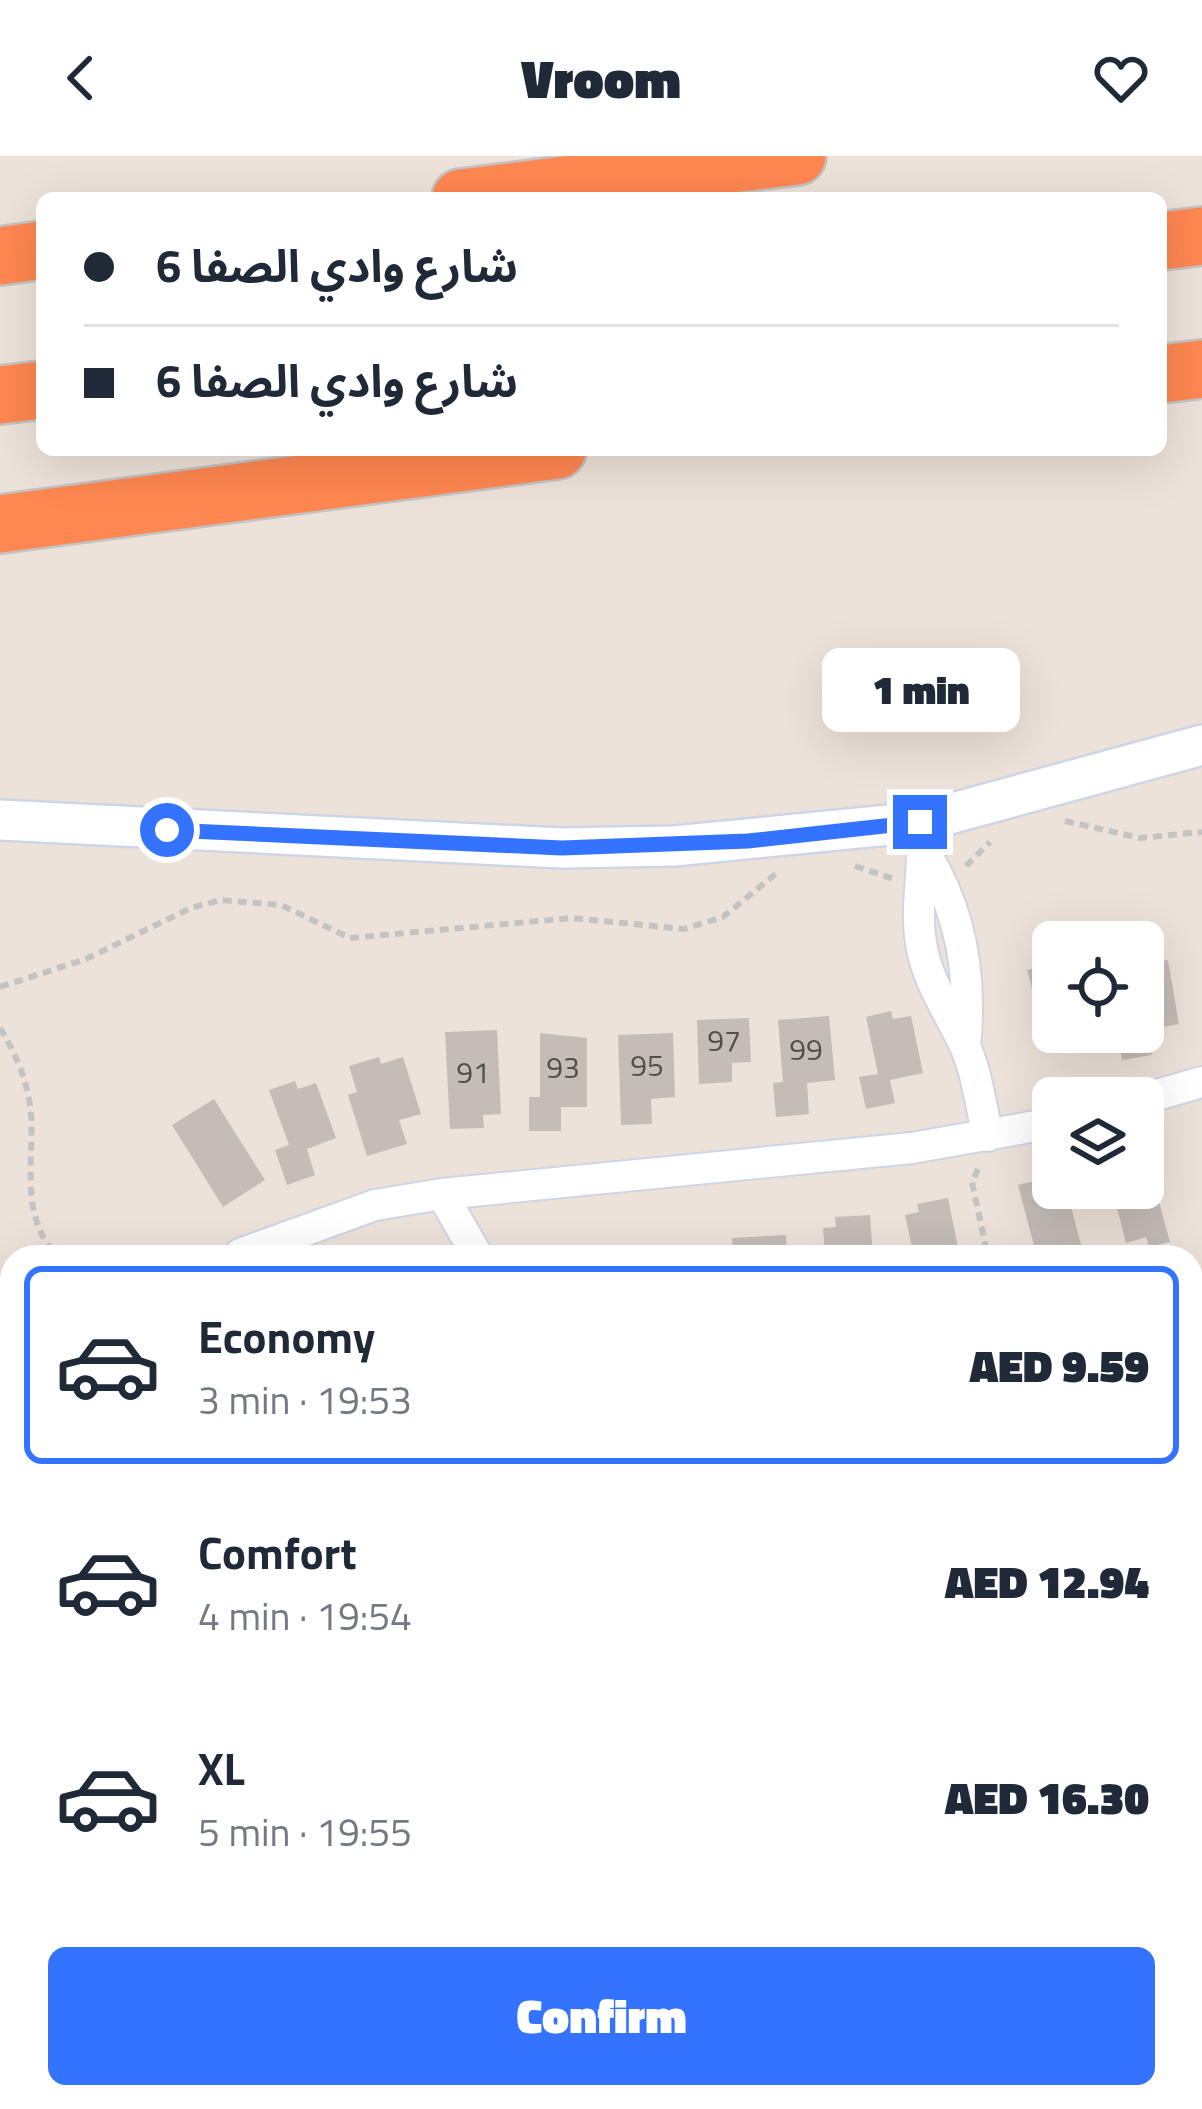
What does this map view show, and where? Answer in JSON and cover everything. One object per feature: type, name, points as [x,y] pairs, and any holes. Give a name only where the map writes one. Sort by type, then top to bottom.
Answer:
[{"type":"highway","points":[[508,192],[796,156]]},
{"type":"highway","points":[[1167,240],[1202,236]]},
{"type":"highway","points":[[0,256],[36,251]]},
{"type":"highway","points":[[1167,373],[1202,369]]},
{"type":"highway","points":[[0,395],[36,390]]},
{"type":"highway","points":[[0,524],[512,456]]},
{"type":"street","points":[[0,820],[562,848],[923,838],[1202,746]]},
{"type":"street","points":[[923,838],[952,992],[993,1150]]},
{"type":"street","points":[[1164,1093],[1202,1082]]},
{"type":"street","points":[[265,1245],[374,1205],[442,1194],[993,1150],[1032,1132]]},
{"type":"street","points":[[442,1194],[471,1245]]},
{"type":"path","points":[[1059,821],[1141,838],[1202,832]]},
{"type":"path","points":[[844,864],[932,894],[998,837]]},
{"type":"path","points":[[0,987],[86,959],[191,908],[220,900],[281,905],[328,932],[350,938],[572,918],[684,929],[723,916],[773,874],[787,869]]},
{"type":"path","points":[[0,1028],[24,1076],[31,1112],[33,1210],[49,1245]]},
{"type":"path","points":[[986,1245],[972,1176],[993,1150]]},
{"type":"building","points":[[1168,960],[1179,1024],[1164,1027],[1164,961]]},
{"type":"building","points":[[891,1011],[893,1019],[911,1016],[923,1073],[890,1080],[895,1103],[866,1109],[859,1077],[878,1074],[866,1017]]},
{"type":"building","points":[[829,1016],[835,1080],[807,1083],[809,1114],[776,1117],[773,1083],[783,1082],[778,1020]]},
{"type":"building","points":[[749,1018],[751,1062],[732,1063],[732,1082],[699,1084],[697,1020]]},
{"type":"building","points":[[497,1030],[501,1114],[483,1115],[484,1128],[450,1129],[445,1032]]},
{"type":"building","points":[[540,1033],[587,1038],[587,1107],[561,1107],[561,1131],[529,1131],[529,1097],[540,1097]]},
{"type":"building","points":[[673,1033],[675,1097],[651,1099],[652,1124],[621,1125],[618,1035]]},
{"type":"building","points":[[1121,1053],[1152,1053],[1152,1055],[1122,1060]]},
{"type":"building","points":[[379,1057],[381,1064],[403,1057],[421,1114],[399,1120],[407,1144],[367,1156],[348,1095],[357,1092],[349,1066]]},
{"type":"building","points":[[295,1081],[298,1089],[316,1083],[336,1138],[307,1149],[315,1175],[287,1185],[275,1150],[289,1145],[269,1090]]},
{"type":"building","points":[[214,1099],[265,1180],[223,1207],[172,1125]]},
{"type":"building","points":[[1032,1182],[1032,1209],[1072,1209],[1081,1245],[1034,1245],[1018,1185]]},
{"type":"building","points":[[948,1198],[958,1245],[911,1245],[905,1215],[919,1212],[917,1204]]},
{"type":"building","points":[[1117,1209],[1161,1209],[1170,1242],[1148,1245],[1146,1237],[1126,1243]]},
{"type":"building","points":[[870,1215],[872,1245],[824,1245],[823,1228],[836,1227],[835,1217]]},
{"type":"building","points":[[786,1235],[786,1245],[732,1245],[732,1238]]},
{"type":"route","points":[[167,830],[562,848],[748,841],[920,822]]}]
